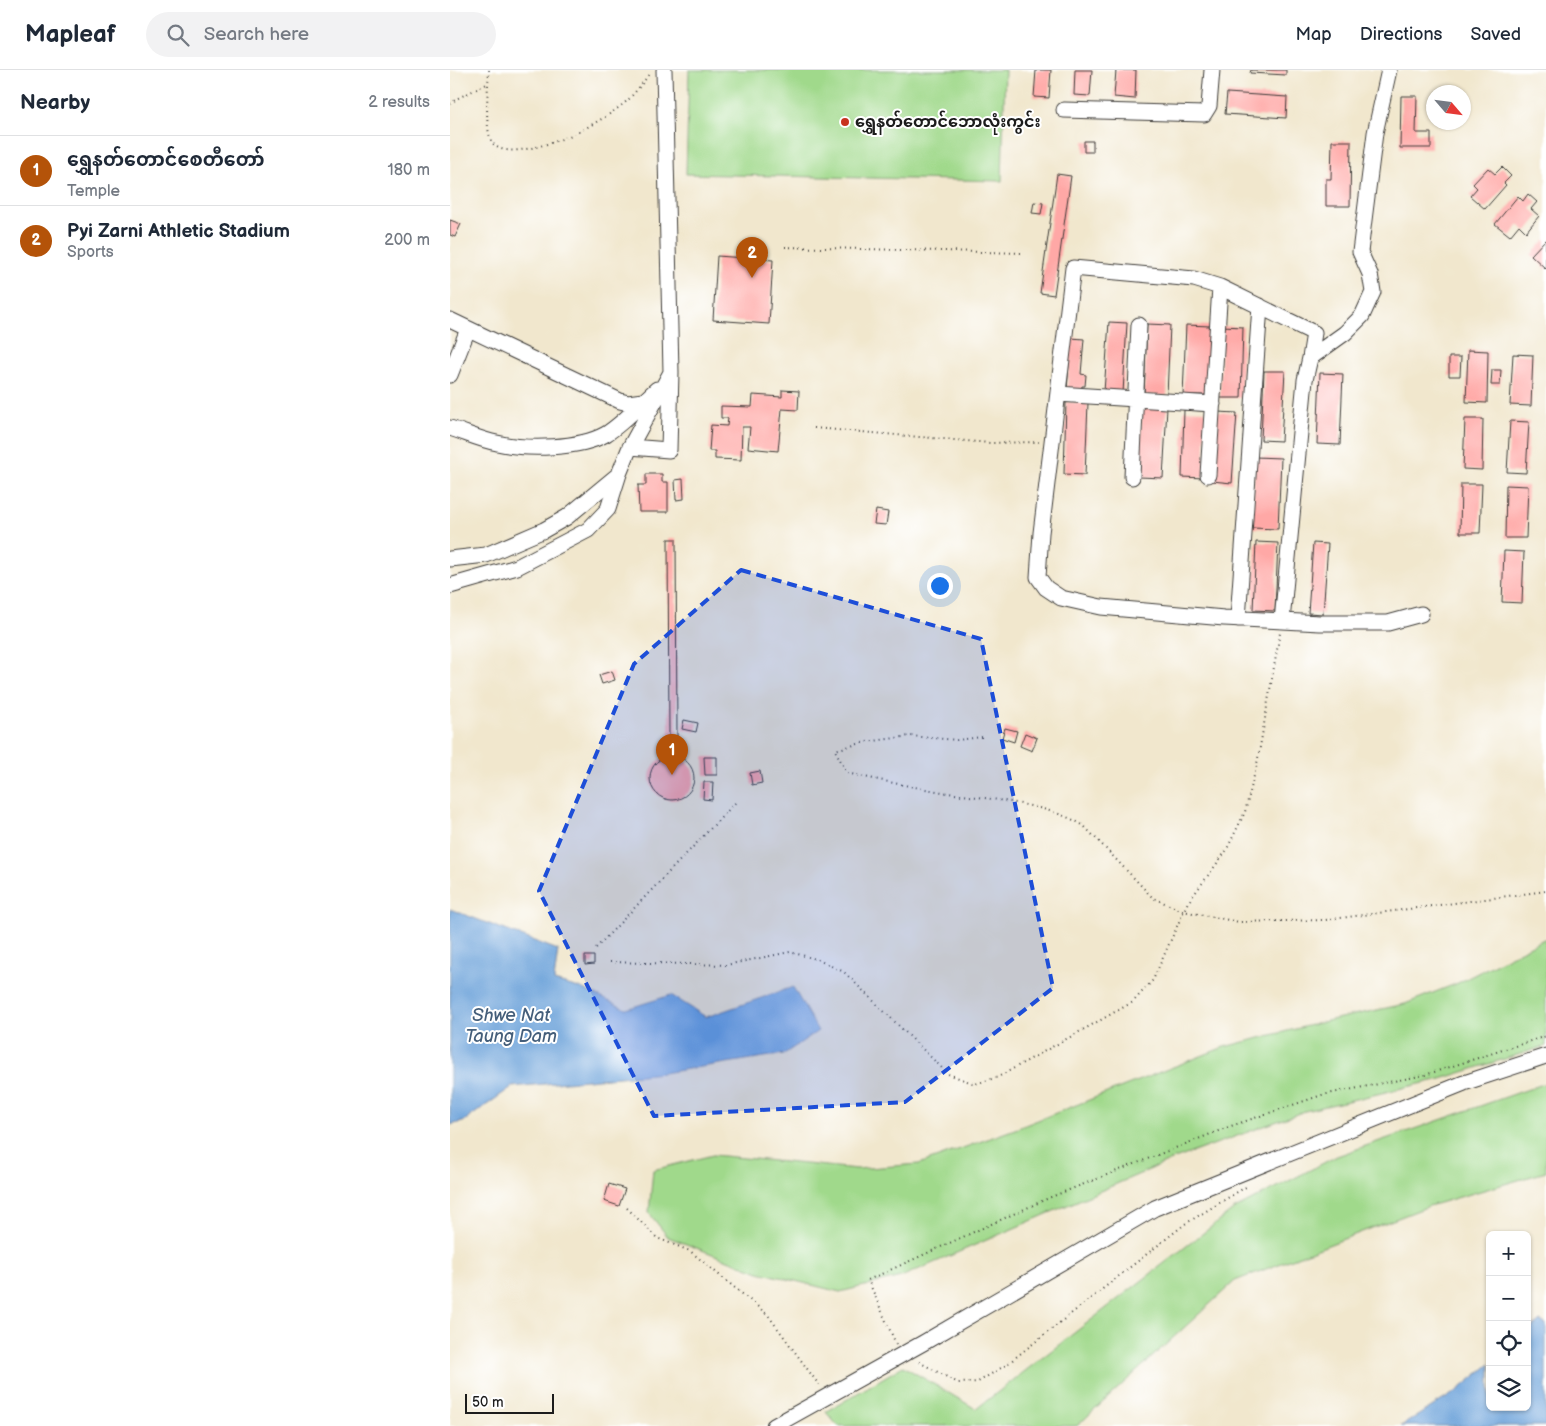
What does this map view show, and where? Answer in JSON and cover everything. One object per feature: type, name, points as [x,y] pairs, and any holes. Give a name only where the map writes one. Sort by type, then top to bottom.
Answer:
[{"type":"street","points":[[630,447],[669,450],[664,70]]},
{"type":"street","points":[[1064,110],[1204,114],[1209,106],[1212,70]]},
{"type":"street","points":[[1310,358],[1345,333],[1362,316],[1373,292],[1370,274],[1360,252],[1376,133],[1389,70]]},
{"type":"street","points":[[1282,621],[1305,380],[1314,334],[1220,287],[1194,279],[1072,268],[1041,534],[1038,577],[1046,588],[1062,598],[1101,607],[1238,619],[1329,624],[1388,623],[1421,614]]},
{"type":"street","points":[[1208,474],[1220,287]]},
{"type":"street","points":[[1238,619],[1260,306]]},
{"type":"street","points":[[450,320],[620,401],[628,403],[643,401]]},
{"type":"street","points":[[1132,477],[1139,325]]},
{"type":"street","points":[[450,375],[468,329]]},
{"type":"street","points":[[450,428],[498,444],[560,447],[578,444],[604,434],[616,426],[668,377]]},
{"type":"street","points":[[450,586],[517,567],[588,530],[608,509],[630,447],[668,377]]},
{"type":"street","points":[[1058,394],[1213,404]]},
{"type":"street","points":[[450,559],[486,555],[544,530],[567,517],[619,474]]},
{"type":"street","points":[[774,1426],[904,1354],[1155,1208],[1464,1083],[1546,1056]]},
{"type":"path","points":[[489,70],[488,130],[492,143],[501,150],[516,150],[543,145],[566,137],[602,118],[629,99],[652,70]]},
{"type":"path","points":[[450,104],[488,83]]},
{"type":"path","points":[[785,247],[1024,253]]},
{"type":"path","points":[[814,428],[990,443],[1052,442]]},
{"type":"path","points":[[610,962],[726,965],[790,952],[816,958],[844,972],[948,1074],[975,1084],[998,1077],[1132,1002],[1152,980],[1187,904],[1226,851],[1245,812],[1257,764],[1282,621]]},
{"type":"path","points":[[982,737],[957,740],[910,736],[866,742],[835,750],[847,773],[898,785],[1020,803],[1073,819],[1084,826],[1153,898],[1183,912],[1239,922],[1325,920],[1546,891]]},
{"type":"path","points":[[596,948],[737,801]]},
{"type":"path","points":[[1252,1184],[1185,1224],[1006,1365],[978,1382],[958,1383],[904,1354],[896,1343],[868,1280],[1051,1198],[1231,1126],[1322,1095],[1425,1075],[1546,1036]]},
{"type":"path","points":[[628,1208],[656,1238],[690,1251],[768,1315],[827,1396]]},
{"type":"highlighted area","points":[[741,570],[981,639],[1053,988],[905,1102],[654,1116],[539,891],[634,664]]},
{"type":"green space","name":"ရွှေနတ်တောင်ဘောလုံးကွင်း","points":[[689,70],[1005,70],[1002,181],[686,174]]},
{"type":"green space","points":[[1546,938],[1546,1046],[1441,1079],[1305,1111],[1172,1160],[901,1277],[840,1292],[759,1272],[668,1237],[649,1213],[653,1170],[713,1155],[857,1169],[919,1164],[1015,1129],[1224,1047],[1331,1020],[1405,1004],[1458,983]]},
{"type":"green space","points":[[1546,1083],[1546,1172],[1429,1206],[1235,1281],[1077,1426],[838,1426],[826,1412],[903,1366],[976,1409],[1233,1210],[1337,1156]]},
{"type":"water","name":"Shwe Nat Taung Dam","points":[[450,909],[558,950],[554,981],[583,989],[626,1009],[671,995],[706,1017],[793,987],[818,1031],[784,1054],[663,1073],[512,1087],[463,1122],[450,1125]]},
{"type":"water","points":[[1540,1321],[1546,1324],[1546,1426],[1401,1426],[1457,1391],[1486,1367],[1486,1411],[1531,1411],[1531,1329]]},
{"type":"building","points":[[1036,70],[1051,70],[1049,98],[1034,97]]},
{"type":"building","points":[[1075,70],[1092,70],[1090,96],[1074,95]]},
{"type":"building","points":[[1116,70],[1136,70],[1135,99],[1114,97]]},
{"type":"building","points":[[1251,70],[1286,70],[1286,75],[1250,73]]},
{"type":"building","points":[[1227,93],[1287,97],[1286,118],[1225,114]]},
{"type":"building","points":[[1401,96],[1417,96],[1416,133],[1431,133],[1431,148],[1400,148]]},
{"type":"building","points":[[1084,141],[1093,141],[1093,152],[1084,152]]},
{"type":"building","points":[[1332,141],[1351,141],[1350,206],[1326,206],[1326,179],[1331,179]]},
{"type":"building","points":[[1502,167],[1511,176],[1504,183],[1506,185],[1485,209],[1470,196],[1477,188],[1473,184],[1488,168],[1495,174]]},
{"type":"building","points":[[1057,174],[1071,176],[1054,295],[1040,293]]},
{"type":"building","points":[[1528,194],[1537,202],[1531,209],[1539,216],[1526,232],[1519,225],[1510,236],[1495,224],[1518,196],[1523,201]]},
{"type":"building","points":[[1034,202],[1043,203],[1041,214],[1032,213]]},
{"type":"building","points":[[450,220],[461,224],[455,237],[450,235]]},
{"type":"building","points":[[1546,239],[1546,269],[1531,255]]},
{"type":"building","points":[[717,256],[773,260],[769,324],[713,320]]},
{"type":"building","points":[[1109,322],[1127,323],[1123,393],[1104,392]]},
{"type":"building","points":[[1147,324],[1170,325],[1167,396],[1144,395]]},
{"type":"building","points":[[1186,325],[1210,326],[1207,395],[1183,395]]},
{"type":"building","points":[[1222,326],[1243,327],[1241,398],[1220,398]]},
{"type":"building","points":[[1071,338],[1084,339],[1081,374],[1086,375],[1085,386],[1082,386],[1081,391],[1067,390]]},
{"type":"building","points":[[1468,350],[1488,351],[1487,403],[1466,402]]},
{"type":"building","points":[[1513,354],[1533,355],[1531,406],[1510,405]]},
{"type":"building","points":[[1449,357],[1461,357],[1460,376],[1449,376]]},
{"type":"building","points":[[1492,370],[1501,370],[1500,385],[1491,385]]},
{"type":"building","points":[[1264,371],[1285,371],[1281,441],[1261,440]]},
{"type":"building","points":[[1320,373],[1343,374],[1340,445],[1317,444]]},
{"type":"building","points":[[782,390],[799,391],[798,410],[782,409],[778,451],[748,448],[750,427],[742,427],[741,460],[715,459],[715,451],[709,451],[711,425],[727,426],[728,418],[721,418],[721,406],[752,407],[753,395],[782,397]]},
{"type":"building","points":[[1066,402],[1088,403],[1085,475],[1064,474]]},
{"type":"building","points":[[1142,407],[1167,408],[1163,478],[1139,477]]},
{"type":"building","points":[[1184,410],[1206,411],[1204,478],[1182,477]]},
{"type":"building","points":[[1218,412],[1237,413],[1232,483],[1212,481]]},
{"type":"building","points":[[1465,419],[1483,419],[1482,470],[1463,469]]},
{"type":"building","points":[[1510,421],[1529,422],[1526,473],[1507,472]]},
{"type":"building","points":[[1255,457],[1281,458],[1278,529],[1252,528]]},
{"type":"building","points":[[646,474],[662,474],[662,482],[668,482],[668,512],[639,512],[638,485],[646,485]]},
{"type":"building","points":[[683,479],[684,499],[676,500],[675,480]]},
{"type":"building","points":[[1461,484],[1482,484],[1480,533],[1460,533]]},
{"type":"building","points":[[1506,485],[1528,486],[1526,538],[1505,538]]},
{"type":"building","points":[[876,510],[888,512],[886,525],[874,524]]},
{"type":"building","points":[[668,539],[676,539],[677,737],[669,737]]},
{"type":"building","points":[[1256,542],[1278,543],[1275,611],[1253,610]]},
{"type":"building","points":[[1313,543],[1328,544],[1323,614],[1308,613]]},
{"type":"building","points":[[1504,551],[1524,552],[1522,603],[1502,602]]},
{"type":"building","points":[[612,671],[615,680],[602,684],[599,675]]},
{"type":"building","points":[[684,720],[698,723],[696,732],[682,729]]},
{"type":"building","points":[[1005,728],[1017,731],[1014,742],[1002,738]]},
{"type":"building","points":[[1025,733],[1037,738],[1032,751],[1020,746]]},
{"type":"building","points":[[672,756],[684,760],[690,766],[694,778],[690,790],[684,796],[672,800],[660,796],[654,790],[650,778],[654,766],[660,760]]},
{"type":"building","points":[[704,757],[717,757],[717,775],[705,775]]},
{"type":"building","points":[[760,771],[762,783],[752,785],[750,773]]},
{"type":"building","points":[[704,782],[713,782],[712,800],[703,799]]},
{"type":"building","points":[[585,956],[594,956],[594,964],[585,965]]},
{"type":"building","points":[[609,1184],[625,1189],[619,1206],[604,1201]]},
{"type":"place","name":"ရွှေနတ်တောင်ဘောလုံးကွင်း","points":[[845,122]]},
{"type":"place","name":"Pyi Zarni Athletic Stadium","points":[[752,278]]},
{"type":"place","name":"ရွှေနတ်တောင်စေတီတော်","points":[[672,775]]}]
